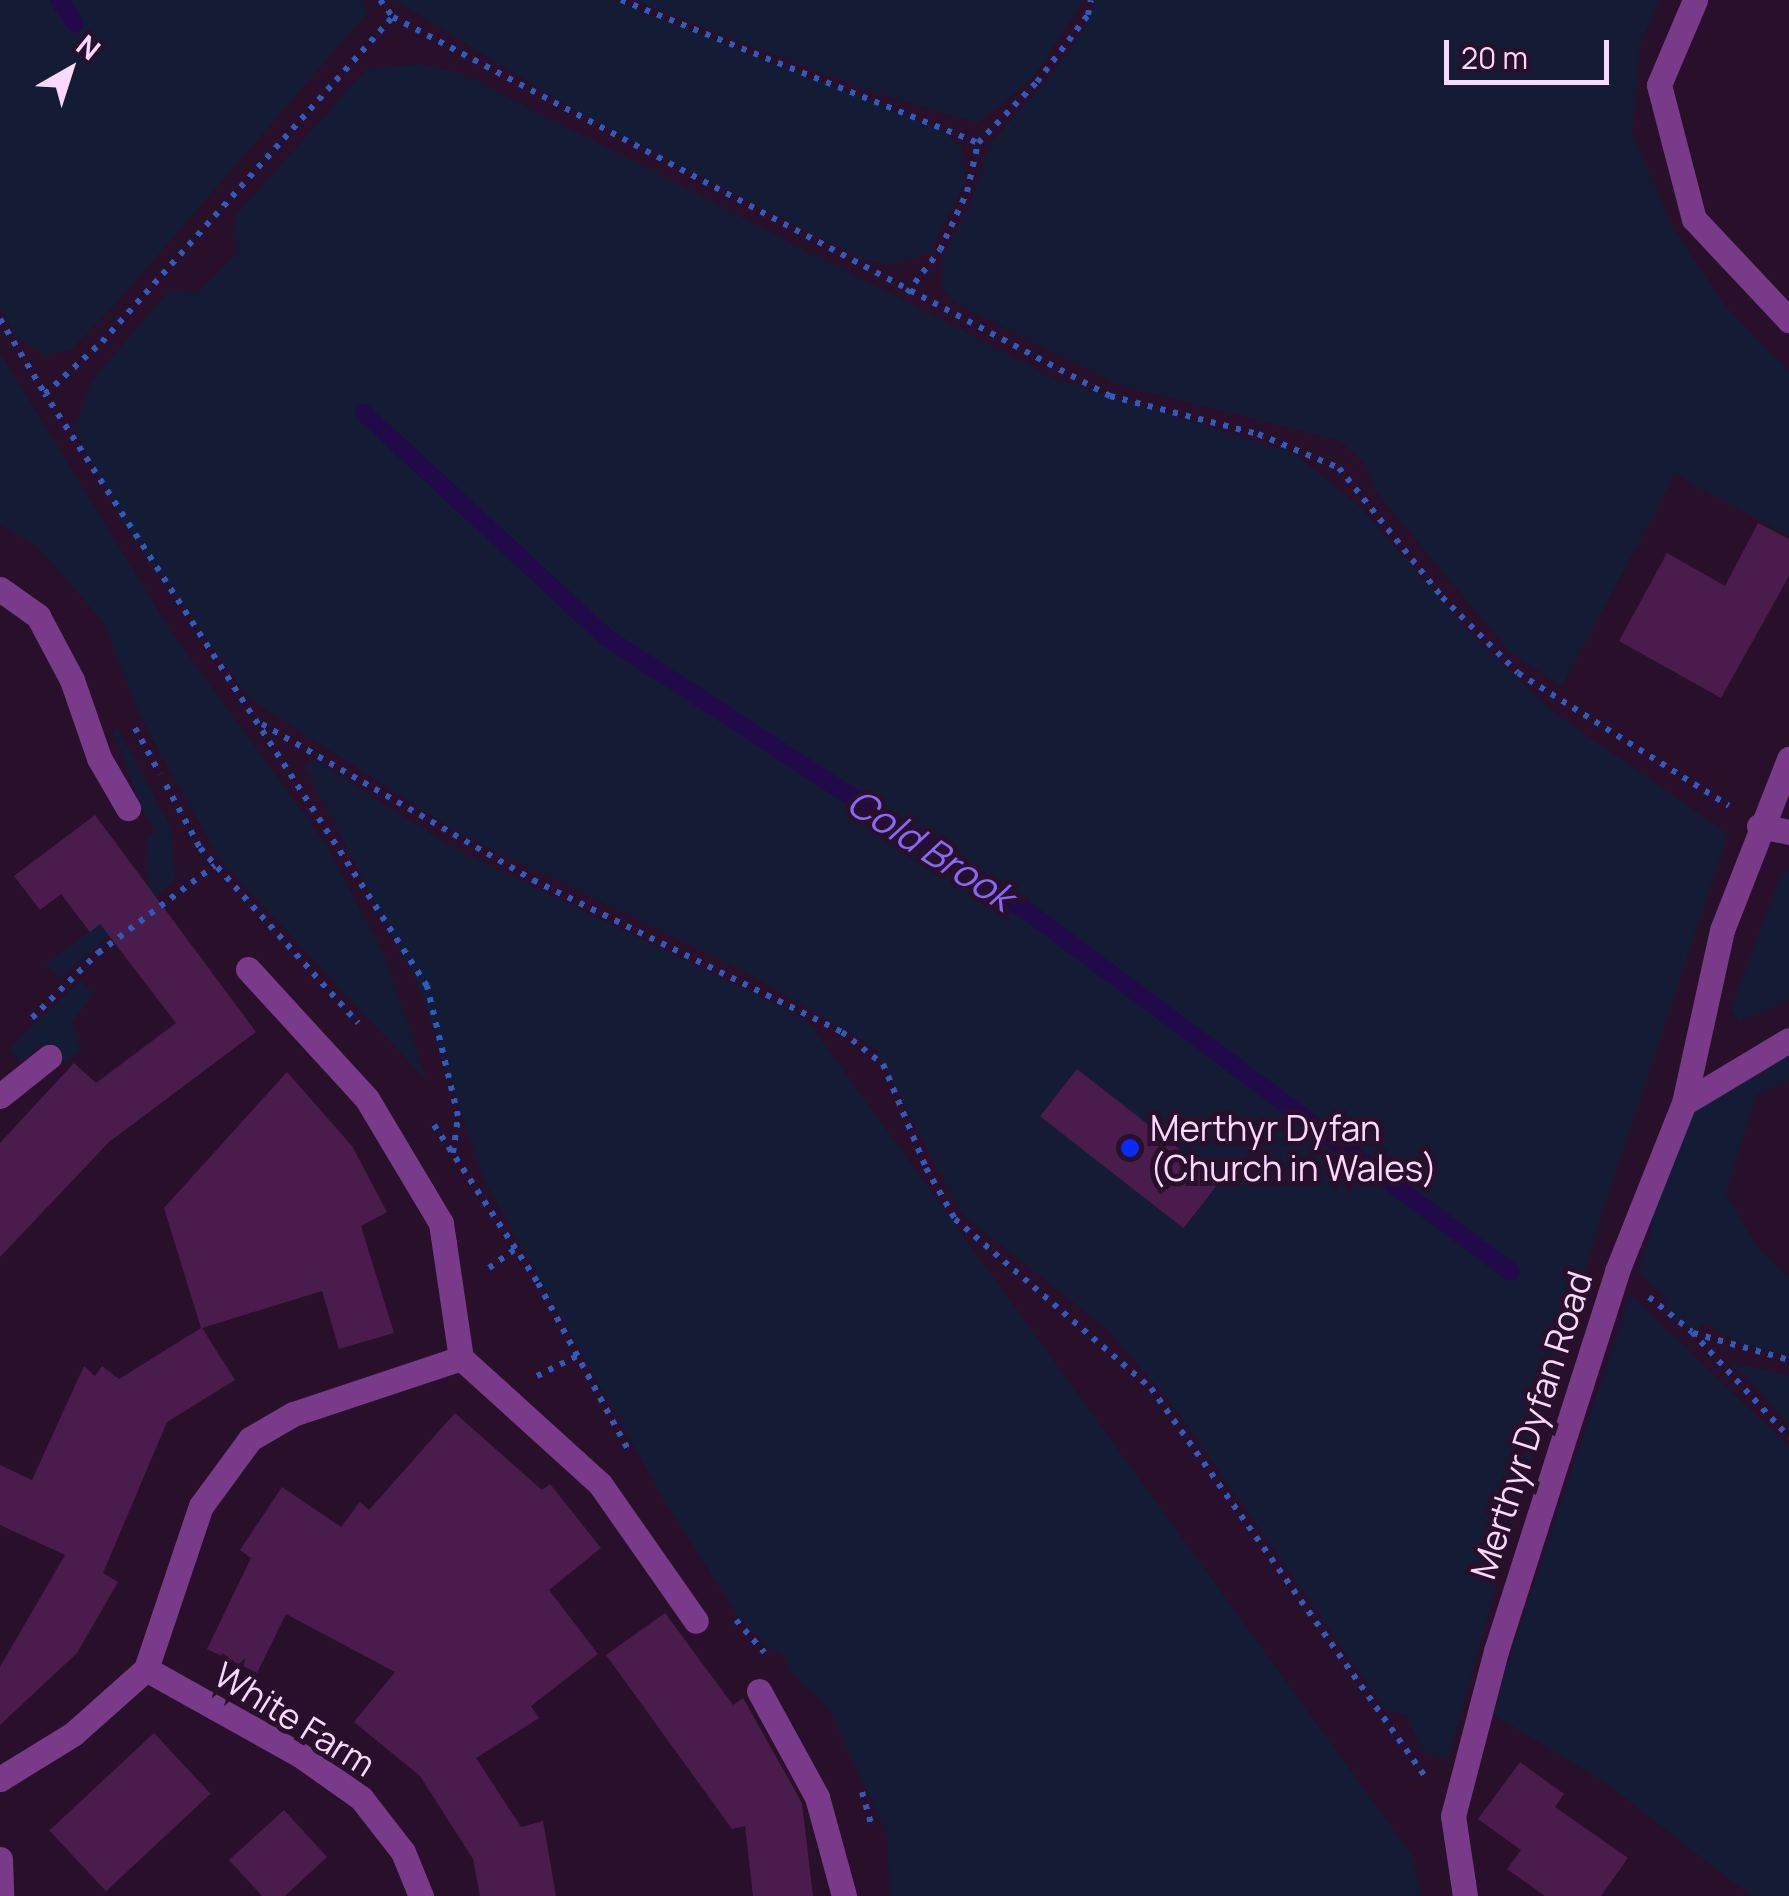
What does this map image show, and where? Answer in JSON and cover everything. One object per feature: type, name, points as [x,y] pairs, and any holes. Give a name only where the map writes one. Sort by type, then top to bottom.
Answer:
[{"type":"street","points":[[1694,0],[1659,85],[1694,220],[1789,320]]},
{"type":"street","points":[[0,589],[38,616],[72,680],[98,758],[128,808]]},
{"type":"street","name":"Merthyr Dyfan Road","points":[[1465,1896],[1453,1816],[1496,1651],[1617,1271],[1684,1103],[1722,930],[1759,826],[1789,759]]},
{"type":"street","points":[[1759,826],[1789,832]]},
{"type":"street","points":[[248,969],[366,1099],[441,1223],[461,1358],[600,1484],[696,1621]]},
{"type":"street","points":[[1684,1103],[1789,1040]]},
{"type":"street","points":[[0,1096],[49,1057]]},
{"type":"street","points":[[0,1779],[73,1734],[146,1669],[201,1506],[250,1439],[293,1414],[461,1358]]},
{"type":"street","name":"White Farm","points":[[146,1669],[300,1755],[361,1798],[403,1852],[421,1896]]},
{"type":"street","points":[[759,1692],[817,1797],[844,1896]]},
{"type":"street","points":[[0,1858],[0,1896]]},
{"type":"path","points":[[380,0],[394,17],[906,292],[1110,396],[1258,434],[1339,468],[1442,598],[1518,673],[1759,826]]},
{"type":"path","points":[[622,0],[978,143]]},
{"type":"path","points":[[906,292],[940,250],[966,192],[978,143],[1037,82],[1088,14],[1091,0]]},
{"type":"path","points":[[45,394],[102,342],[394,17]]},
{"type":"path","points":[[0,319],[427,986],[458,1116],[454,1153]]},
{"type":"path","points":[[261,724],[532,880],[842,1032],[883,1064],[926,1168],[955,1219],[1151,1388],[1453,1816]]},
{"type":"path","points":[[36,1015],[98,953],[216,865]]},
{"type":"path","points":[[1617,1271],[1692,1332],[1789,1437]]},
{"type":"path","points":[[1692,1332],[1789,1360]]},
{"type":"shaded area","points":[[0,0],[363,0],[367,13],[119,300],[71,350],[46,354],[20,341],[0,309]]},
{"type":"shaded area","points":[[395,0],[611,0],[937,127],[961,146],[966,181],[928,254],[888,265],[859,258],[586,117]]},
{"type":"shaded area","points":[[633,0],[1084,0],[1031,80],[978,123],[863,89]]},
{"type":"shaded area","points":[[1095,0],[1660,0],[1640,45],[1632,133],[1672,227],[1726,307],[1789,372],[1789,536],[1675,474],[1562,686],[1510,652],[1375,490],[1365,463],[1340,441],[1117,384],[956,304],[943,288],[941,263],[970,205],[989,145],[1048,79],[1085,28]]},
{"type":"shaded area","points":[[420,64],[462,73],[1054,378],[1295,454],[1361,508],[1473,636],[1549,709],[1728,834],[1601,1217],[1448,1759],[1422,1751],[1407,1715],[1385,1709],[1170,1401],[1106,1328],[961,1213],[875,1048],[741,969],[460,834],[249,698],[124,524],[74,429],[92,381],[169,291],[197,293],[237,253],[234,217],[367,69]],"holes":[[[1078,1070],[1219,1182],[1184,1229],[1040,1115]]]},
{"type":"shaded area","points":[[0,353],[170,630],[325,843],[385,957],[427,1081],[220,860],[139,714],[103,621],[36,545],[0,525]]},
{"type":"shaded area","points":[[117,728],[171,827],[176,879],[61,977],[45,965],[149,887],[146,839],[156,830],[143,811],[113,731]]},
{"type":"shaded area","points":[[314,759],[453,848],[806,1019],[1411,1854],[1421,1896],[890,1896],[887,1834],[828,1707],[789,1670],[787,1656],[764,1644],[738,1616],[663,1498],[483,1178],[418,984],[304,766]]},
{"type":"shaded area","points":[[1789,870],[1789,1000],[1739,1022],[1731,1008],[1782,872]]},
{"type":"shaded area","points":[[81,980],[93,995],[72,1022],[81,1049],[62,1066],[42,1044],[20,1062],[9,1048]]},
{"type":"shaded area","points":[[1763,1039],[1789,1044],[1789,1080],[1756,1095],[1726,1194],[1758,1248],[1789,1279],[1789,1355],[1742,1344],[1705,1323],[1696,1329],[1667,1316],[1667,1298],[1638,1272],[1651,1231],[1649,1180],[1684,1109]]},
{"type":"shaded area","points":[[1630,1294],[1789,1447],[1789,1896],[1751,1896],[1605,1782],[1491,1713]]},
{"type":"shaded area","points":[[1728,1362],[1789,1375],[1789,1426],[1758,1389]]},
{"type":"building","points":[[1758,523],[1789,539],[1789,576],[1721,698],[1619,641],[1667,553],[1725,586]]},
{"type":"building","points":[[95,815],[256,1032],[109,1142],[0,1257],[0,1143],[74,1063],[96,1083],[176,1023],[100,924],[90,932],[61,894],[40,910],[14,876]]},
{"type":"building","name":"Merthyr Dyfan (Church in Wales)","points":[[1077,1069],[1220,1181],[1183,1228],[1040,1116]]},
{"type":"building","points":[[287,1072],[352,1146],[387,1212],[361,1226],[394,1333],[339,1349],[322,1291],[202,1328],[235,1380],[167,1422],[103,1573],[118,1582],[77,1653],[0,1725],[0,1667],[65,1555],[0,1525],[0,1465],[32,1480],[84,1366],[95,1376],[102,1366],[119,1379],[201,1328],[164,1208]]},
{"type":"building","points":[[455,1413],[542,1490],[550,1484],[601,1548],[549,1590],[598,1654],[531,1706],[539,1718],[476,1758],[521,1827],[543,1821],[556,1896],[480,1896],[473,1859],[420,1776],[354,1722],[395,1672],[286,1614],[257,1673],[207,1649],[251,1558],[240,1550],[282,1487],[341,1527],[360,1502],[369,1510]]},
{"type":"building","points":[[665,1613],[733,1705],[743,1698],[802,1803],[813,1896],[753,1896],[745,1826],[732,1829],[606,1655]]},
{"type":"building","points":[[154,1733],[211,1794],[106,1891],[49,1831]]},
{"type":"building","points":[[1520,1762],[1564,1794],[1555,1807],[1628,1858],[1601,1896],[1545,1896],[1507,1869],[1521,1850],[1478,1819]]},
{"type":"building","points":[[284,1810],[327,1857],[285,1896],[262,1896],[229,1860]]},
{"type":"waterway","points":[[59,0],[75,23]]},
{"type":"waterway","name":"Cold Brook","points":[[364,413],[606,637],[1030,913],[1511,1272]]},
{"type":"place","name":"Merthyr Dyfan (Church in Wales)","points":[[1130,1148]]}]
